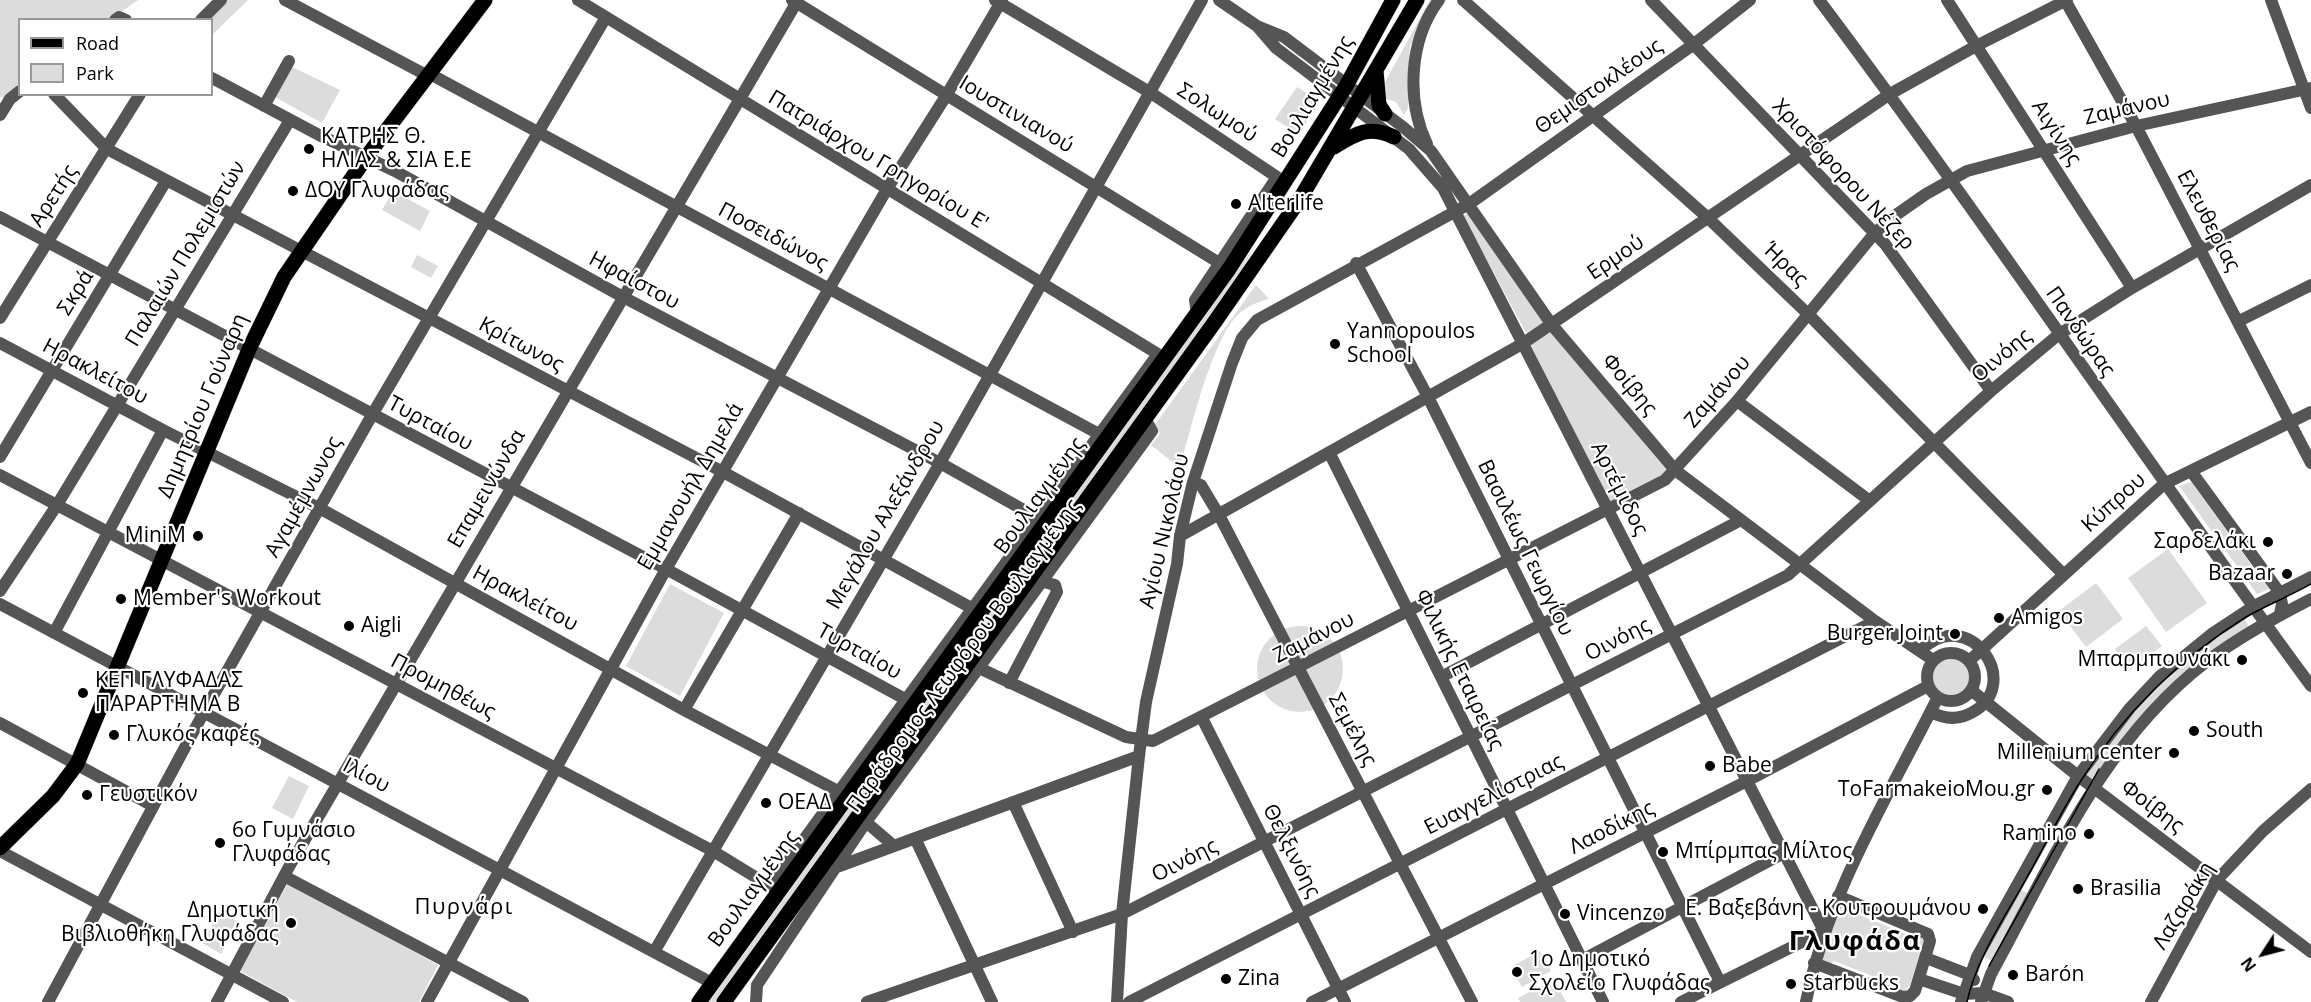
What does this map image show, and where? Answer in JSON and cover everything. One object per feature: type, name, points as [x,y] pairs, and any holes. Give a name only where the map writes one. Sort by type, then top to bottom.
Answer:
[{"type":"main road","name":"Δημητρίου Γούναρη","points":[[0,850],[53,796],[77,764],[249,350],[284,277],[367,156],[485,0]]},
{"type":"main road","name":"Βουλιαγμένης","points":[[699,1002],[977,610],[1092,451],[1197,313],[1283,188],[1343,92],[1393,0]]},
{"type":"main road","name":"Βουλιαγμένης","points":[[724,1002],[764,962],[1214,323],[1332,148],[1417,0]]},
{"type":"main road","points":[[1376,70],[1379,105],[1388,117]]},
{"type":"main road","points":[[1332,148],[1361,130],[1382,131],[1394,137]]},
{"type":"main road","points":[[1262,202],[1283,188]]},
{"type":"street","points":[[203,18],[221,0]]},
{"type":"street","name":"Ποσειδώνος","points":[[285,0],[1099,434]]},
{"type":"street","name":"Πατριάρχου Γρηγορίου E'","points":[[578,0],[1158,354],[1099,434]]},
{"type":"street","name":"Μεγάλου Αλεξάνδρου","points":[[654,952],[884,560],[1202,0]]},
{"type":"street","name":"Φοίβης","points":[[1220,0],[1257,26],[1284,38],[1357,103],[1388,117],[1431,151],[1552,325],[1675,470],[1875,621],[1933,660]]},
{"type":"street","points":[[1431,151],[1416,110],[1416,51],[1422,30],[1439,0]]},
{"type":"street","name":"Ήρας","points":[[1463,0],[1708,218],[1809,315],[2064,575]]},
{"type":"street","name":"Χριστόφορου Νέζερ","points":[[1651,0],[1885,244],[1991,391]]},
{"type":"street","name":"Θεμιστοκλέους","points":[[1469,204],[1694,44],[1750,0]]},
{"type":"street","name":"Πανδώρας","points":[[1819,0],[1890,94],[2058,335],[2311,686]]},
{"type":"street","name":"Αιγίνης","points":[[1947,0],[2132,288]]},
{"type":"street","name":"Ερμού","points":[[1180,536],[1522,344],[1890,94],[1976,46],[2066,0]]},
{"type":"street","name":"Ελευθερίας","points":[[2066,0],[2136,126],[2311,463]]},
{"type":"street","points":[[2271,0],[2307,88],[2311,108]]},
{"type":"street","name":"Ιουστινιανού","points":[[796,1],[946,96],[1097,186],[1221,264]]},
{"type":"street","name":"Επαμεινώνδα","points":[[217,1002],[337,783],[796,1]]},
{"type":"street","name":"Σολωμού","points":[[999,1],[1151,93],[1275,173],[1277,181],[1195,300],[1197,313]]},
{"type":"street","name":"Εμμανουήλ Δημελά","points":[[427,1002],[666,569],[887,189],[946,96],[999,1]]},
{"type":"street","name":"Αγαμέμνωνος","points":[[48,1002],[204,712],[321,509],[372,415],[487,223],[606,17]]},
{"type":"street","points":[[264,106],[290,61]]},
{"type":"street","name":"Ηφαίστου","points":[[213,79],[290,120],[367,156],[623,297],[939,463],[1038,518]]},
{"type":"street","name":"Ζαμάνου","points":[[1141,741],[1153,741],[1202,718],[1665,480],[1737,401],[1874,234],[1893,217],[1967,171],[2136,126],[2307,88]]},
{"type":"street","points":[[0,116],[4,103],[18,92]]},
{"type":"street","name":"Κρίτωνος","points":[[56,96],[107,149],[723,472],[977,610]]},
{"type":"street","name":"Αρετής","points":[[0,318],[139,96]]},
{"type":"street","name":"Αρτέμιδος","points":[[1357,103],[1434,175],[1824,931]]},
{"type":"street","points":[[1388,117],[1406,119],[1416,110]]},
{"type":"street","name":"Παλαιών Πολεμιστών","points":[[0,591],[57,505],[290,120]]},
{"type":"street","name":"Σκρά","points":[[0,457],[166,181]]},
{"type":"street","name":"Οινόης","points":[[872,1001],[1122,914],[1265,843],[1363,790],[1471,738],[1788,574],[1991,391],[2058,335],[2132,288],[2311,185]]},
{"type":"street","name":"Αγίου Νικολάου","points":[[1117,1002],[1122,914],[1146,702],[1193,482],[1242,338],[1257,320],[1356,263],[1469,204]]},
{"type":"street","name":"Τυρταίου","points":[[0,217],[510,489],[666,569],[905,699]]},
{"type":"street","name":"Βασιλέως Γεωργίου","points":[[1356,263],[1428,397],[1720,982]]},
{"type":"street","points":[[2239,321],[2311,285]]},
{"type":"street","name":"Ηρακλείτου","points":[[0,343],[116,406],[321,509],[684,710],[838,791]]},
{"type":"street","points":[[1737,401],[1870,501]]},
{"type":"street","name":"Κύπρου","points":[[1969,661],[2164,484],[2311,412]]},
{"type":"street","name":"Παράδρομος Λεωφόρου Βουλιαγμένης","points":[[756,1002],[764,962],[979,668],[996,635],[1044,582],[1152,431],[1145,418]]},
{"type":"street","points":[[54,633],[106,531],[163,430]]},
{"type":"street","points":[[1018,554],[1038,518],[1092,451],[1099,434]]},
{"type":"street","name":"Φιλικής Εταιρείας","points":[[1329,452],[1603,1002]]},
{"type":"street","points":[[2191,471],[2280,593],[2282,604],[2280,614]]},
{"type":"street","name":"Προμηθέως","points":[[0,475],[713,851],[770,886],[838,791]]},
{"type":"street","name":"Σεμέλης","points":[[1193,482],[1201,485],[1219,515],[1472,1002]]},
{"type":"street","points":[[684,710],[799,513]]},
{"type":"street","points":[[1441,677],[1741,520]]},
{"type":"street","points":[[1963,998],[1977,957],[2078,776],[2130,708],[2159,677],[2213,633],[2254,606],[2311,577]]},
{"type":"street","points":[[1010,683],[1057,592],[1055,585],[1044,582]]},
{"type":"street","points":[[1982,998],[2093,787],[2139,725],[2170,693],[2205,663],[2265,623],[2311,599]]},
{"type":"street","name":"Ιλίου","points":[[0,604],[712,983]]},
{"type":"street","points":[[838,791],[905,699],[977,610]]},
{"type":"street","name":"Ευαγγελίστριας","points":[[1129,1002],[1875,621]]},
{"type":"street","points":[[1920,651],[1934,640],[1950,636],[1967,639],[1982,649],[1990,660],[1993,674],[1992,688],[1985,701],[1974,712],[1960,717],[1945,717],[1931,712]]},
{"type":"street","points":[[1952,652],[1969,661],[1975,675],[1971,690],[1966,695],[1952,701],[1938,697],[1928,686],[1927,672],[1933,660],[1941,654],[1952,652]]},
{"type":"street","points":[[979,668],[1126,737],[1141,741]]},
{"type":"street","name":"Λαοδίκης","points":[[1312,1002],[1747,781],[1928,686]]},
{"type":"street","name":"Φοίβης","points":[[1971,690],[2078,776],[2311,951]]},
{"type":"street","points":[[1806,1002],[1814,963],[1838,896],[1938,697]]},
{"type":"street","name":"Θελξινόης","points":[[1202,718],[1345,1002]]},
{"type":"street","points":[[0,723],[153,806]]},
{"type":"street","points":[[834,868],[1139,756]]},
{"type":"street","name":"Λαζαράκη","points":[[2151,1002],[2217,880],[2263,831],[2311,789]]},
{"type":"street","points":[[1013,802],[1073,932]]},
{"type":"street","points":[[866,822],[894,846]]},
{"type":"street","points":[[915,838],[992,1002]]},
{"type":"street","points":[[0,850],[283,1002]]},
{"type":"street","points":[[1582,960],[1784,853]]},
{"type":"street","points":[[284,876],[523,1002]]},
{"type":"street","points":[[1814,963],[1903,997],[1913,994],[1919,979],[1930,941],[1926,932],[1838,896]]},
{"type":"street","points":[[1681,1002],[1824,931]]},
{"type":"street","points":[[1926,957],[1970,975],[1982,998]]},
{"type":"street","points":[[1919,979],[1963,998],[2008,1002]]},
{"type":"green space","points":[[0,0],[138,0],[112,18],[18,18],[18,85],[5,98],[0,97]]},
{"type":"green space","points":[[227,0],[248,0],[213,34],[213,18],[211,18]]},
{"type":"green space","points":[[1430,0],[1433,0],[1410,46],[1408,108],[1404,115],[1396,102],[1385,98],[1384,84]]},
{"type":"green space","points":[[290,66],[340,90],[322,123],[273,96]]},
{"type":"green space","points":[[1297,87],[1316,99],[1316,109],[1298,134],[1275,119]]},
{"type":"green space","points":[[393,191],[430,211],[420,231],[382,210]]},
{"type":"green space","points":[[1468,213],[1542,319],[1543,323],[1526,333],[1463,216]]},
{"type":"green space","points":[[1257,243],[1237,278],[715,1002],[709,1002]]},
{"type":"green space","points":[[417,255],[438,266],[431,278],[411,267]]},
{"type":"green space","points":[[1256,285],[1269,299],[1241,312],[1225,332],[1209,368],[1180,468],[1151,445],[1160,434],[1154,426]]},
{"type":"green space","points":[[1551,332],[1668,472],[1607,503],[1528,347]]},
{"type":"green space","points":[[2191,482],[2269,589],[2257,594],[2179,486]]},
{"type":"green space","points":[[2168,549],[2207,603],[2166,632],[2128,578]]},
{"type":"green space","points":[[2096,583],[2123,619],[2086,647],[2059,611]]},
{"type":"green space","points":[[670,584],[724,613],[680,696],[626,666]]},
{"type":"green space","points":[[2243,617],[2250,628],[2217,649],[2094,781],[2084,774],[2154,687]]},
{"type":"green space","points":[[1300,626],[1324,633],[1336,645],[1343,669],[1336,693],[1324,705],[1300,712],[1276,705],[1264,693],[1257,669],[1264,645],[1276,633]]},
{"type":"green space","points":[[2146,626],[2162,646],[2130,670],[2115,649]]},
{"type":"green space","points":[[1951,656],[1965,662],[1971,676],[1965,690],[1951,696],[1937,690],[1931,676],[1937,662]]},
{"type":"green space","points":[[289,776],[309,786],[293,819],[272,808]]},
{"type":"green space","points":[[288,883],[438,965],[419,1002],[297,1002],[240,971]]},
{"type":"green space","points":[[2019,889],[2031,895],[1994,962],[1982,956]]},
{"type":"green space","points":[[1842,906],[1853,907],[1855,913],[1911,936],[1918,931],[1924,939],[1910,985],[1905,990],[1896,991],[1898,986],[1834,961],[1829,966],[1822,962],[1820,952]]},
{"type":"green space","points":[[219,912],[238,922],[221,954],[202,943]]},
{"type":"green space","points":[[1540,951],[1551,971],[1522,987],[1511,967]]},
{"type":"green space","points":[[1554,979],[1566,1002],[1520,1002],[1518,998]]},
{"type":"tram line","points":[[1967,1002],[1977,970],[1992,939],[2074,791],[2116,732],[2155,689],[2198,650],[2246,617],[2311,584]]},
{"type":"tram line","points":[[1989,966],[2099,769]]},
{"type":"place","name":"ΚΑΤΡΗΣ Θ. ΗΛΙΑΣ & ΣΙΑ Ε.Ε","points":[[309,149]]},
{"type":"place","name":"ΔΟΥ Γλυφάδας","points":[[293,191]]},
{"type":"place","name":"Alterlife","points":[[1236,204]]},
{"type":"place","name":"Yannopoulos School","points":[[1335,344]]},
{"type":"place","name":"MiniM","points":[[198,536]]},
{"type":"place","name":"Σαρδελάκι","points":[[2268,542]]},
{"type":"place","name":"Bazaar","points":[[2287,574]]},
{"type":"place","name":"Member's Workout","points":[[121,599]]},
{"type":"place","name":"Amigos","points":[[1999,618]]},
{"type":"place","name":"Aigli","points":[[349,626]]},
{"type":"place","name":"Burger Joint","points":[[1955,634]]},
{"type":"place","name":"Μπαρμπουνάκι","points":[[2242,660]]},
{"type":"place","name":"ΚΕΠ ΓΛΥΦΑΔΑΣ ΠΑΡΑΡΤΗΜΑ Β","points":[[83,693]]},
{"type":"place","name":"South","points":[[2194,731]]},
{"type":"place","name":"Γλυκός καφές","points":[[114,735]]},
{"type":"place","name":"Millenium center","points":[[2174,753]]},
{"type":"place","name":"Babe","points":[[1710,766]]},
{"type":"place","name":"ToFarmakeioMou.gr","points":[[2047,790]]},
{"type":"place","name":"Γευστικόν","points":[[87,795]]},
{"type":"place","name":"ΟΕΑΔ","points":[[766,803]]},
{"type":"place","name":"Ramino","points":[[2089,834]]},
{"type":"place","name":"6ο Γυμνάσιο Γλυφάδας","points":[[220,843]]},
{"type":"place","name":"Μπίρμπας Μίλτος","points":[[1663,852]]},
{"type":"place","name":"Brasilia","points":[[2078,889]]},
{"type":"place","name":"Ε. Βαξεβάνη - Κουτρουμάνου","points":[[1983,909]]},
{"type":"place","name":"Vincenzo","points":[[1565,914]]},
{"type":"place","name":"Δημοτική Βιβλιοθήκη Γλυφάδας","points":[[291,923]]},
{"type":"place","name":"1ο Δημοτικό Σχολείο Γλυφάδας","points":[[1517,972]]},
{"type":"place","name":"Barón","points":[[2013,975]]},
{"type":"place","name":"Zina","points":[[1226,979]]},
{"type":"place","name":"Starbucks","points":[[1791,984]]},
{"type":"district","name":"Πυρνάρι","points":[[464,908]]},
{"type":"district","name":"Γλυφάδα","points":[[1855,942]]}]
